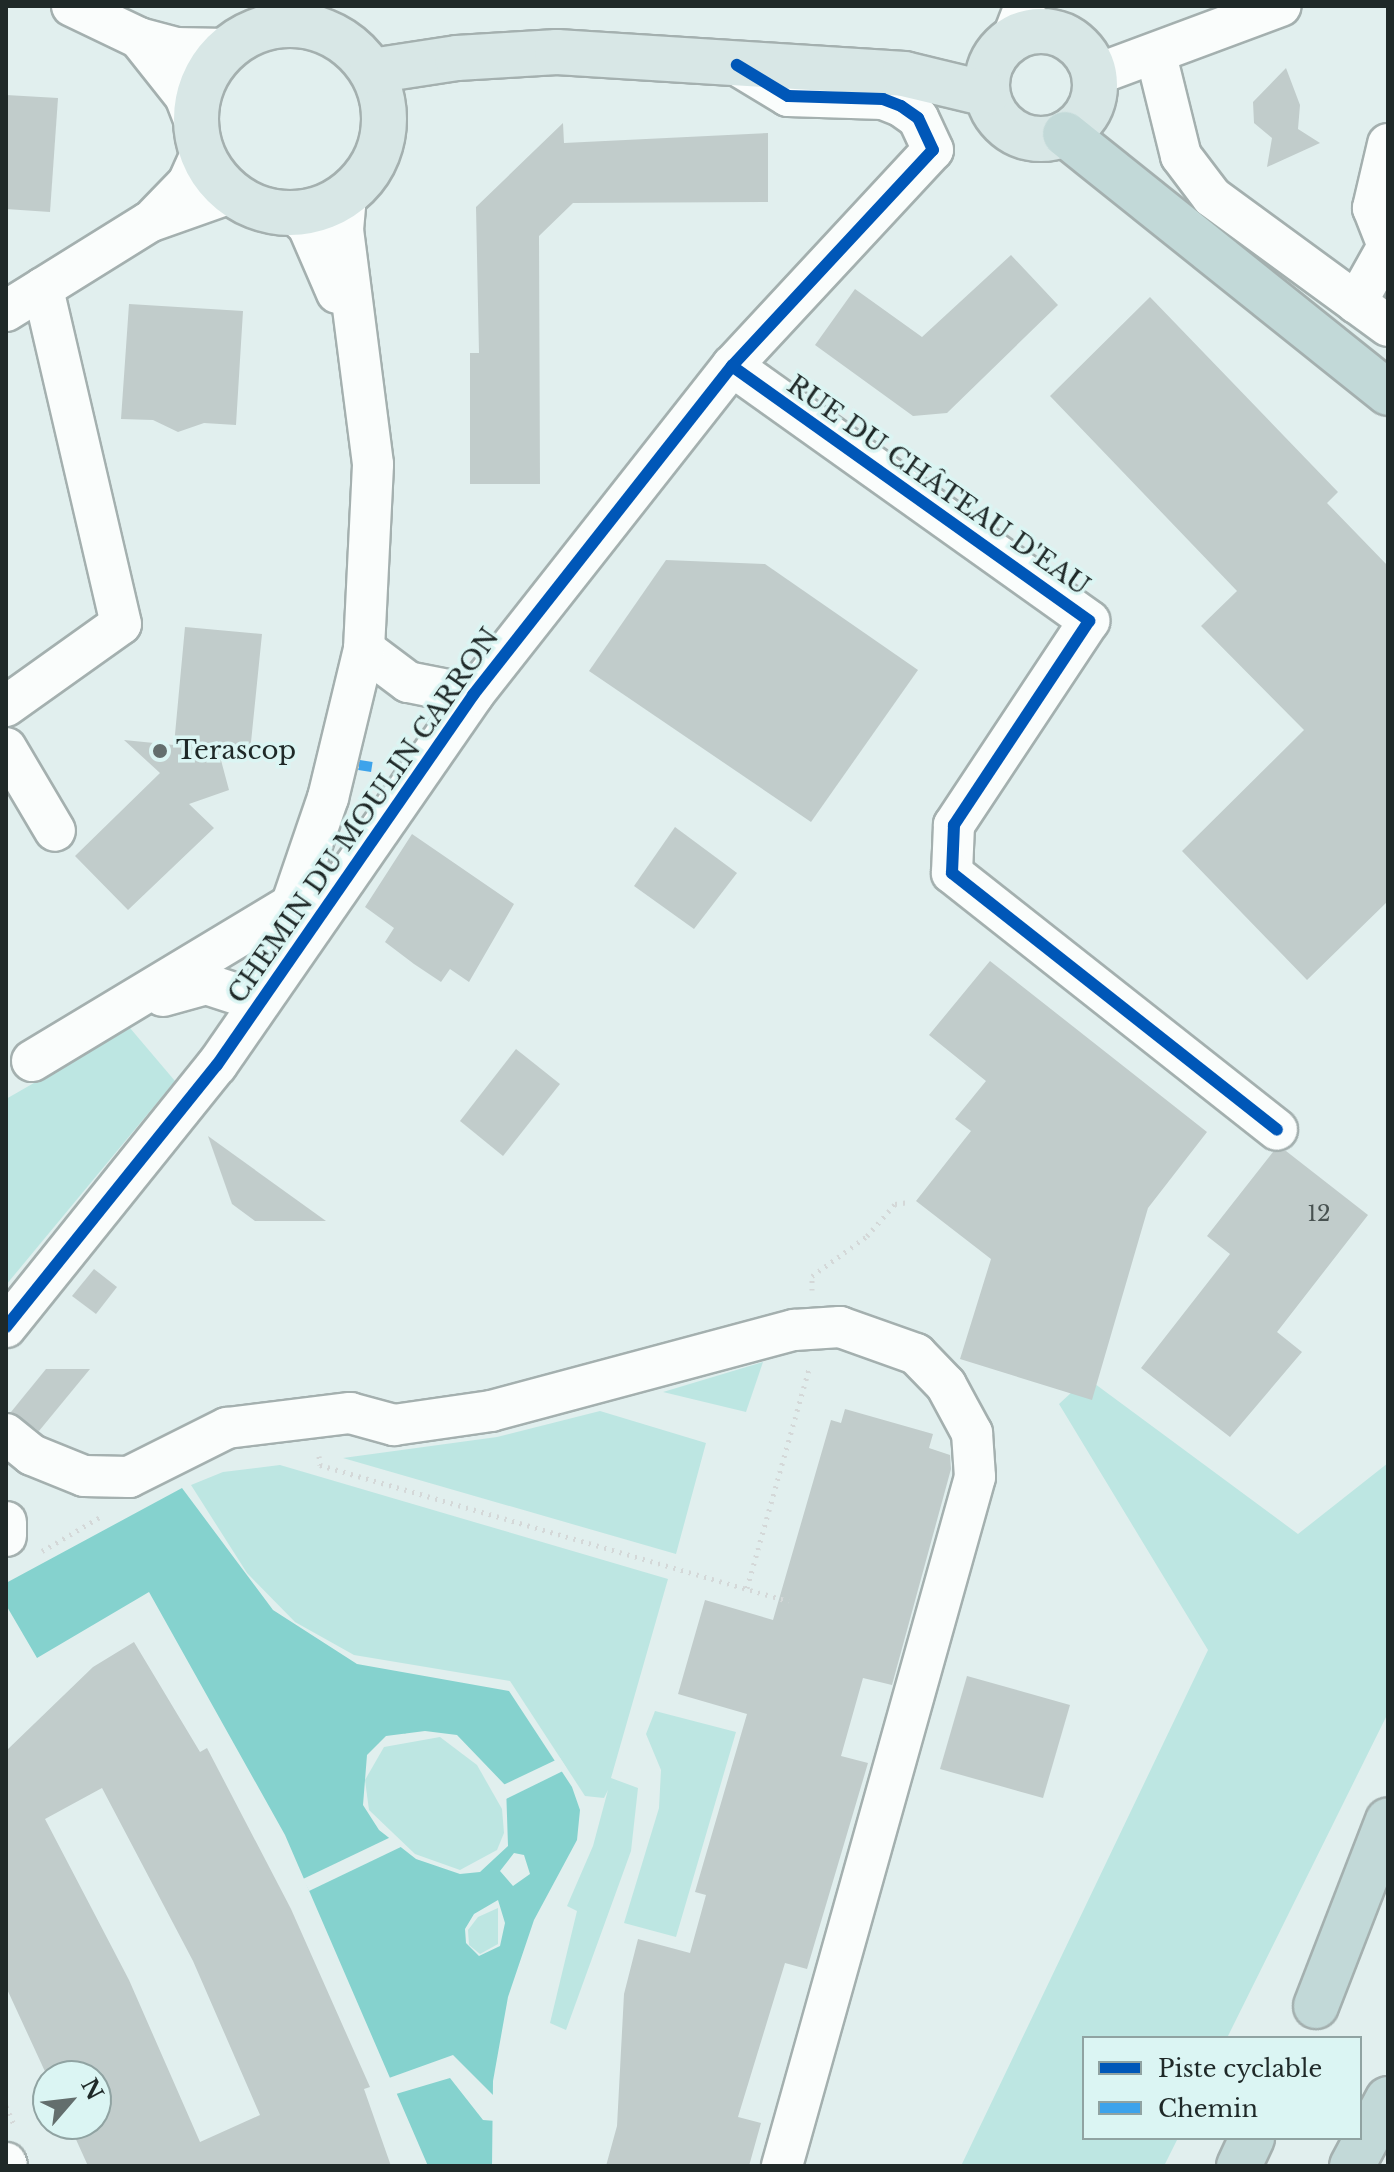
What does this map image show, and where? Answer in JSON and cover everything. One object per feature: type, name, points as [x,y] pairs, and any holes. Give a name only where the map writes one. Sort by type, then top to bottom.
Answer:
[{"type":"highway","points":[[1065,134],[1388,393]]},
{"type":"highway","points":[[1308,2022],[1388,1820]]},
{"type":"highway","points":[[1308,2022],[1388,1867]]},
{"type":"highway","points":[[1352,2166],[1388,2099]]},
{"type":"highway","points":[[1239,2166],[1251,2140]]},
{"type":"main road","points":[[320,18],[372,71],[384,116],[375,161],[346,195],[294,213],[264,209],[231,193],[199,138],[199,97],[226,49],[248,34],[320,18]]},
{"type":"main road","points":[[372,71],[510,55],[904,74],[1005,48],[1047,31],[1063,35],[1089,59],[1095,75],[1090,109],[1065,134],[1041,139],[1016,134],[1002,124],[1005,48]]},
{"type":"main road","points":[[384,116],[510,55]]},
{"type":"street","points":[[72,6],[139,38],[176,48],[226,49]]},
{"type":"street","points":[[1095,75],[1156,55],[1281,6]]},
{"type":"street","points":[[139,38],[185,96],[199,138],[188,183],[149,222]]},
{"type":"street","points":[[1156,55],[1181,156],[1212,197],[1388,326]]},
{"type":"street","name":"CHEMIN DU MOULIN CARRON","points":[[6,1327],[217,1065],[258,1001],[345,889],[473,695],[732,366],[830,255],[927,160],[930,136],[901,106],[883,99],[788,96],[737,65]]},
{"type":"street","points":[[1356,303],[1388,246],[1373,208],[1388,144]]},
{"type":"street","points":[[6,311],[149,222],[231,193]]},
{"type":"street","points":[[117,1012],[206,984],[258,1001],[328,798],[364,649],[373,464],[354,332],[346,195]]},
{"type":"street","points":[[294,213],[308,226],[354,332]]},
{"type":"street","points":[[6,706],[121,624],[43,288]]},
{"type":"street","name":"RUE DU CHÂTEAU D'EAU","points":[[732,366],[1089,621],[954,825],[952,873],[1277,1130]]},
{"type":"street","points":[[364,649],[408,682],[473,695]]},
{"type":"street","points":[[6,748],[55,831]]},
{"type":"street","points":[[19,1069],[291,905]]},
{"type":"street","points":[[6,1434],[32,1455],[84,1476],[129,1477],[227,1428],[350,1413],[394,1425],[491,1411],[794,1330],[840,1327],[916,1354],[946,1385],[972,1433],[975,1477],[782,2166]]},
{"type":"street","points":[[6,1522],[6,1536]]},
{"type":"path","points":[[813,1302],[812,1276],[867,1236],[895,1204],[909,1202]]},
{"type":"path","points":[[747,1588],[813,1356]]},
{"type":"path","points":[[319,1455],[320,1465],[789,1601]]},
{"type":"shaded area","points":[[130,1028],[175,1081],[6,1285],[6,1099]]},
{"type":"shaded area","points":[[763,1362],[746,1412],[663,1392]]},
{"type":"shaded area","points":[[1087,1378],[1298,1534],[1388,1463],[1388,1713],[1228,2036],[1082,2036],[1082,2140],[1177,2140],[1164,2166],[961,2166],[1208,1650],[1059,1404]]},
{"type":"shaded area","points":[[600,1411],[706,1443],[676,1554],[343,1458],[497,1437]]},
{"type":"shaded area","points":[[280,1465],[668,1579],[611,1778],[638,1788],[631,1851],[566,2030],[550,2023],[577,1911],[567,1906],[593,1846],[608,1790],[604,1798],[585,1796],[510,1681],[354,1655],[295,1622],[247,1573],[191,1485],[223,1472]]},
{"type":"shaded area","points":[[655,1711],[736,1732],[676,1937],[624,1923],[659,1808],[661,1770],[646,1734]]},
{"type":"shaded area","points":[[440,1737],[477,1765],[502,1809],[504,1833],[497,1850],[460,1870],[415,1854],[369,1810],[365,1780],[384,1747]]},
{"type":"shaded area","points":[[498,1908],[498,1944],[480,1954],[469,1945],[468,1930],[478,1917]]},
{"type":"water","points":[[182,1488],[273,1610],[357,1664],[509,1691],[572,1787],[580,1810],[577,1840],[534,1920],[508,1997],[493,2081],[492,2166],[428,2166],[285,1835],[149,1592],[37,1658],[6,1605],[6,1583]],"holes":[[[425,1731],[457,1735],[506,1786],[508,1846],[480,1872],[460,1874],[416,1859],[379,1830],[363,1805],[367,1755],[386,1736]],[[514,1853],[524,1855],[530,1874],[513,1886],[500,1871]],[[498,1900],[505,1923],[500,1946],[479,1956],[466,1943],[465,1929],[474,1914]]]},
{"type":"pier","points":[[560,1758],[567,1769],[504,1800],[501,1786]]},
{"type":"pier","points":[[393,1836],[405,1845],[309,1891],[303,1879]]},
{"type":"pier","points":[[453,2055],[496,2098],[496,2121],[483,2120],[450,2078],[396,2094],[389,2078]]},
{"type":"building","points":[[1286,68],[1300,105],[1298,129],[1320,143],[1267,167],[1272,138],[1254,123],[1253,102]]},
{"type":"building","points":[[6,95],[58,98],[50,212],[6,209]]},
{"type":"building","points":[[563,123],[564,143],[768,133],[768,202],[573,203],[539,236],[540,484],[470,484],[470,353],[479,353],[476,207]]},
{"type":"building","points":[[1011,255],[1058,305],[947,413],[913,416],[815,345],[855,289],[922,337]]},
{"type":"building","points":[[1150,297],[1338,492],[1327,503],[1388,566],[1388,901],[1307,980],[1182,851],[1304,730],[1201,626],[1237,591],[1050,396]]},
{"type":"building","points":[[129,304],[243,311],[236,425],[204,423],[178,432],[153,420],[121,419]]},
{"type":"building","points":[[666,560],[765,564],[918,670],[811,822],[589,671]]},
{"type":"building","points":[[185,627],[262,634],[250,752],[218,749],[229,790],[189,804],[214,828],[128,910],[75,856],[160,773],[124,740],[174,745]]},
{"type":"building","points":[[675,827],[737,873],[694,929],[634,886]]},
{"type":"building","points":[[412,834],[514,904],[469,982],[450,969],[441,982],[414,964],[385,942],[394,928],[365,907]]},
{"type":"building","points":[[990,961],[1207,1132],[1148,1208],[1092,1400],[960,1359],[991,1259],[916,1201],[971,1131],[955,1119],[986,1081],[929,1035]]},
{"type":"building","points":[[516,1049],[560,1084],[503,1156],[460,1121]]},
{"type":"building","points":[[208,1136],[326,1221],[255,1221],[232,1204]]},
{"type":"building","points":[[1286,1151],[1368,1215],[1277,1332],[1302,1352],[1230,1437],[1141,1368],[1230,1254],[1207,1236],[1273,1152]]},
{"type":"building","points":[[94,1269],[117,1287],[96,1314],[72,1296]]},
{"type":"building","points":[[46,1369],[90,1369],[39,1431],[11,1412]]},
{"type":"building","points":[[845,1409],[933,1434],[929,1448],[950,1455],[951,1469],[892,1685],[863,1678],[841,1756],[868,1763],[807,1969],[785,1963],[738,2117],[761,2123],[749,2166],[606,2166],[617,2126],[624,1994],[638,1939],[690,1953],[706,1895],[695,1892],[747,1714],[678,1694],[705,1600],[773,1620],[831,1420],[841,1423]]},
{"type":"building","points":[[134,1642],[200,1752],[207,1748],[291,1909],[370,2087],[364,2089],[391,2166],[88,2166],[76,2140],[112,2140],[112,2060],[40,2060],[6,1987],[6,1751],[93,1667]],"holes":[[[102,1788],[193,1961],[260,2115],[200,2142],[129,1980],[45,1819]]]},
{"type":"building","points":[[967,1676],[1070,1705],[1043,1798],[940,1769]]},
{"type":"marked path","points":[[359,765],[372,767]]},
{"type":"cycle path","points":[[6,1327],[217,1065],[473,695],[732,366],[933,150],[918,118],[901,106],[883,99],[788,96],[737,65]]},
{"type":"cycle path","points":[[732,366],[1089,621],[954,825],[952,873],[1277,1130]]},
{"type":"place","name":"Terascop","points":[[160,751]]}]
